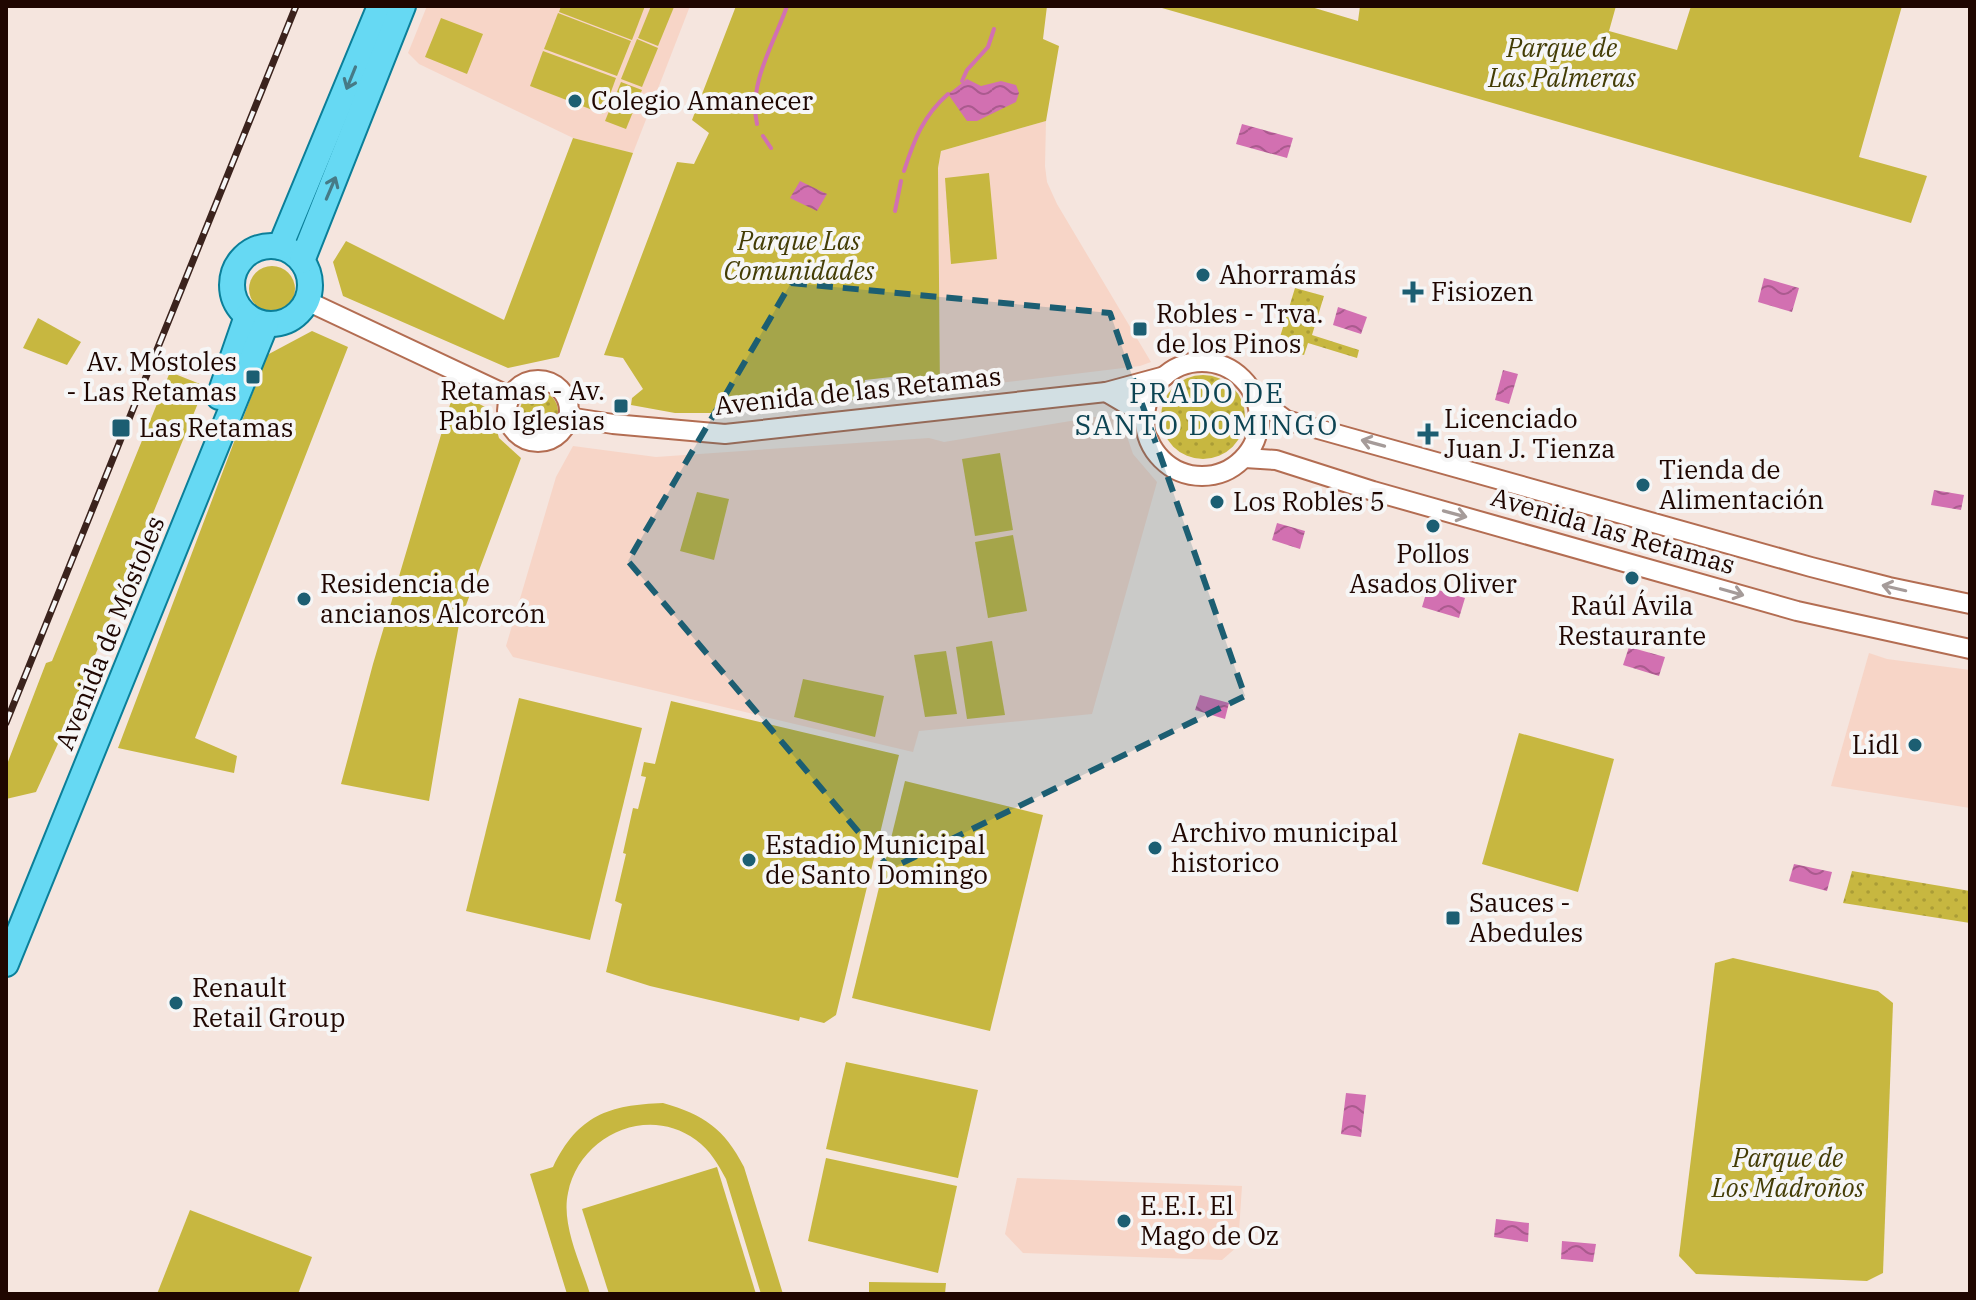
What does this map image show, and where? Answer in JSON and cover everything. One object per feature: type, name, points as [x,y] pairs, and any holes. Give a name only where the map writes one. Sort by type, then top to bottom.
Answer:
[{"type":"main road","points":[[280,247],[380,6]]},
{"type":"main road","points":[[302,261],[403,6]]},
{"type":"main road","points":[[280,247],[302,261],[310,280],[307,301],[291,319],[279,324],[257,320],[238,306],[232,281],[236,268],[249,253],[259,248],[280,247]]},
{"type":"main road","name":"Avenida de Móstoles","points":[[6,922],[229,374],[257,320]]},
{"type":"main road","name":"Avenida de Móstoles","points":[[6,964],[257,320]]},
{"type":"street","points":[[307,301],[511,397]]},
{"type":"street","points":[[1207,362],[1224,366],[1247,382],[1256,398],[1260,414],[1254,445],[1245,458],[1217,475],[1201,477],[1185,474],[1168,465],[1155,452],[1147,434],[1145,415],[1148,400],[1165,376],[1190,363],[1207,362]]},
{"type":"street","name":"Avenida de las Retamas","points":[[568,417],[725,434],[1106,392],[1165,376]]},
{"type":"street","points":[[545,381],[555,385],[565,395],[568,417],[556,435],[532,441],[510,424],[508,406],[511,397],[525,383],[545,381]]},
{"type":"street","points":[[1106,392],[1145,415]]},
{"type":"street","name":"Avenida las Retamas","points":[[1256,398],[1286,420],[1811,567],[1970,604]]},
{"type":"street","name":"Avenida las Retamas","points":[[1245,458],[1276,460],[1373,491],[1797,611],[1970,649]]},
{"type":"highlighted area","points":[[791,283],[1110,313],[1245,696],[890,869],[628,561]]},
{"type":"shaded area","name":"Colegio Amanecer","points":[[427,6],[690,6],[633,153],[573,138],[419,64],[408,53]]},
{"type":"shaded area","points":[[1046,121],[1047,182],[1151,362],[1140,366],[940,390],[938,168],[941,151]]},
{"type":"shaded area","points":[[1107,415],[1121,419],[1133,454],[1157,482],[1092,714],[919,731],[913,752],[513,657],[506,646],[556,477],[573,446],[656,457],[929,438],[944,442]]},
{"type":"shaded area","points":[[1869,653],[1887,659],[1970,670],[1970,808],[1831,786]]},
{"type":"shaded area","name":"E.E.I. El Mago de Oz","points":[[1017,1178],[1242,1186],[1238,1246],[1222,1260],[1023,1253],[1005,1234]]},
{"type":"green space","points":[[561,6],[645,6],[632,40],[559,12]]},
{"type":"green space","points":[[651,6],[674,7],[658,46],[638,38]]},
{"type":"green space","name":"Parque Las Comunidades","points":[[736,6],[1047,6],[1043,39],[1059,46],[1046,121],[941,151],[938,168],[940,390],[907,394],[900,376],[865,380],[862,399],[715,413],[675,413],[631,405],[632,398],[643,389],[623,358],[604,355],[677,162],[694,164],[709,133],[692,120]]},
{"type":"green space","name":"Parque de Las Palmeras","points":[[1155,6],[1308,6],[1358,21],[1360,6],[1616,6],[1609,31],[1677,50],[1691,6],[1902,6],[1859,157],[1927,176],[1911,223]]},
{"type":"green space","points":[[558,13],[631,41],[617,76],[544,49]]},
{"type":"green space","points":[[441,18],[483,34],[467,74],[425,57]]},
{"type":"green space","points":[[637,39],[658,48],[642,87],[621,79]]},
{"type":"green space","points":[[543,51],[616,78],[603,114],[530,86]]},
{"type":"green space","points":[[621,82],[642,90],[626,129],[605,121]]},
{"type":"green space","points":[[573,138],[633,153],[559,357],[508,368],[343,296],[333,262],[346,241],[504,320]]},
{"type":"green space","points":[[989,173],[997,259],[951,264],[945,178]]},
{"type":"green space","points":[[272,266],[288,273],[295,289],[288,305],[272,312],[256,305],[249,289],[256,273]]},
{"type":"green space","points":[[1295,288],[1324,296],[1312,335],[1359,350],[1357,358],[1308,343],[1304,355],[1286,350],[1280,337]]},
{"type":"green space","points":[[38,318],[81,342],[67,365],[23,348]]},
{"type":"green space","points":[[312,331],[348,347],[195,738],[237,756],[234,773],[118,748],[267,355]]},
{"type":"green space","points":[[170,372],[205,386],[67,724],[36,792],[6,799],[6,767],[46,663],[52,661]]},
{"type":"green space","points":[[1203,375],[1219,378],[1233,387],[1242,401],[1245,417],[1242,433],[1233,447],[1219,456],[1203,459],[1187,456],[1173,447],[1164,433],[1161,417],[1164,401],[1173,387],[1187,378]]},
{"type":"green space","points":[[454,391],[491,410],[499,438],[521,458],[459,624],[429,801],[341,784],[373,664]]},
{"type":"green space","points":[[539,392],[552,398],[558,411],[552,424],[539,430],[526,424],[520,411],[526,398]]},
{"type":"green space","points":[[1000,453],[1013,530],[975,536],[962,459]]},
{"type":"green space","points":[[697,492],[729,499],[714,560],[680,551]]},
{"type":"green space","points":[[1013,535],[1027,611],[988,618],[975,542]]},
{"type":"green space","points":[[992,641],[1005,715],[967,719],[956,647]]},
{"type":"green space","points":[[946,651],[957,714],[925,717],[914,655]]},
{"type":"green space","points":[[803,679],[884,696],[875,737],[794,717]]},
{"type":"green space","points":[[519,698],[642,728],[590,940],[466,911]]},
{"type":"green space","name":"Estadio Municipal de Santo Domingo","points":[[671,701],[899,755],[836,1015],[824,1023],[800,1017],[799,1021],[650,986],[606,972],[622,904],[615,901],[626,854],[623,853],[633,808],[638,809],[646,777],[641,776],[644,762],[655,764]]},
{"type":"green space","points":[[1519,733],[1614,759],[1578,892],[1482,864]]},
{"type":"green space","points":[[905,781],[1043,815],[990,1031],[852,998]]},
{"type":"green space","points":[[1852,871],[1970,891],[1970,923],[1843,903]]},
{"type":"green space","name":"Parque de Los Madroños","points":[[1733,958],[1878,991],[1893,1003],[1883,1273],[1867,1281],[1696,1274],[1679,1256],[1715,963]]},
{"type":"green space","points":[[846,1062],[978,1090],[958,1178],[826,1149]]},
{"type":"green space","points":[[663,1103],[701,1118],[729,1142],[744,1167],[783,1294],[761,1294],[726,1179],[713,1158],[696,1140],[677,1130],[657,1125],[637,1126],[600,1142],[575,1173],[568,1193],[567,1218],[590,1294],[567,1294],[530,1174],[553,1167],[573,1135],[597,1116],[611,1110]]},
{"type":"green space","points":[[826,1158],[957,1186],[938,1273],[808,1241]]},
{"type":"green space","points":[[717,1167],[756,1294],[609,1294],[582,1209]]},
{"type":"green space","points":[[190,1210],[312,1257],[298,1294],[157,1294]]},
{"type":"green space","points":[[869,1282],[946,1283],[945,1294],[869,1294]]},
{"type":"water","points":[[967,79],[981,86],[1001,81],[1016,85],[1019,93],[1016,102],[977,121],[967,121],[948,94]]},
{"type":"water","points":[[1242,124],[1293,138],[1287,158],[1236,144]]},
{"type":"water","points":[[800,181],[827,194],[817,211],[790,198]]},
{"type":"water","points":[[1764,278],[1799,288],[1792,312],[1758,302]]},
{"type":"water","points":[[1338,307],[1367,317],[1361,334],[1333,325]]},
{"type":"water","points":[[1503,370],[1518,374],[1509,404],[1495,400]]},
{"type":"water","points":[[1934,490],[1964,495],[1961,510],[1931,505]]},
{"type":"water","points":[[1277,523],[1305,531],[1300,549],[1272,540]]},
{"type":"water","points":[[1428,587],[1465,598],[1459,618],[1422,607]]},
{"type":"water","points":[[1629,647],[1665,657],[1659,676],[1623,665]]},
{"type":"water","points":[[1200,695],[1229,703],[1225,719],[1195,710]]},
{"type":"water","points":[[1794,864],[1832,872],[1827,891],[1789,881]]},
{"type":"water","points":[[1346,1093],[1366,1095],[1361,1137],[1341,1134]]},
{"type":"water","points":[[1496,1219],[1529,1223],[1528,1242],[1494,1237]]},
{"type":"water","points":[[1562,1241],[1596,1244],[1593,1262],[1561,1259]]},
{"type":"waterway","points":[[757,124],[755,109],[759,79],[787,6]]},
{"type":"waterway","points":[[962,81],[967,70],[988,47],[994,29]]},
{"type":"waterway","points":[[904,171],[920,129],[948,94]]},
{"type":"waterway","points":[[763,136],[771,148]]},
{"type":"waterway","points":[[895,211],[901,181]]},
{"type":"railway","points":[[6,723],[296,6]]},
{"type":"place","name":"Colegio Amanecer","points":[[575,101]]},
{"type":"place","name":"Ahorramás","points":[[1203,275]]},
{"type":"place","name":"Fisiozen","points":[[1413,292]]},
{"type":"place","name":"Robles - Trva. de los Pinos","points":[[1140,329]]},
{"type":"place","name":"Av. Móstoles - Las Retamas","points":[[253,377]]},
{"type":"place","name":"Retamas - Av. Pablo Iglesias","points":[[621,406]]},
{"type":"place","name":"Las Retamas","points":[[121,428]]},
{"type":"place","name":"Licenciado Juan J. Tienza","points":[[1428,434]]},
{"type":"place","name":"Tienda de Alimentación","points":[[1643,485]]},
{"type":"place","name":"Los Robles 5","points":[[1217,502]]},
{"type":"place","name":"Pollos Asados Oliver","points":[[1433,526]]},
{"type":"place","name":"Raúl Ávila Restaurante","points":[[1632,578]]},
{"type":"place","name":"Residencia de ancianos Alcorcón","points":[[304,599]]},
{"type":"place","name":"Lidl","points":[[1915,745]]},
{"type":"place","name":"Archivo municipal historico","points":[[1155,848]]},
{"type":"place","name":"Estadio Municipal de Santo Domingo","points":[[749,860]]},
{"type":"place","name":"Sauces - Abedules","points":[[1453,918]]},
{"type":"place","name":"Renault Retail Group","points":[[176,1003]]},
{"type":"place","name":"E.E.I. El Mago de Oz","points":[[1124,1221]]},
{"type":"district","name":"PRADO DE SANTO DOMINGO","points":[[1207,409]]}]
